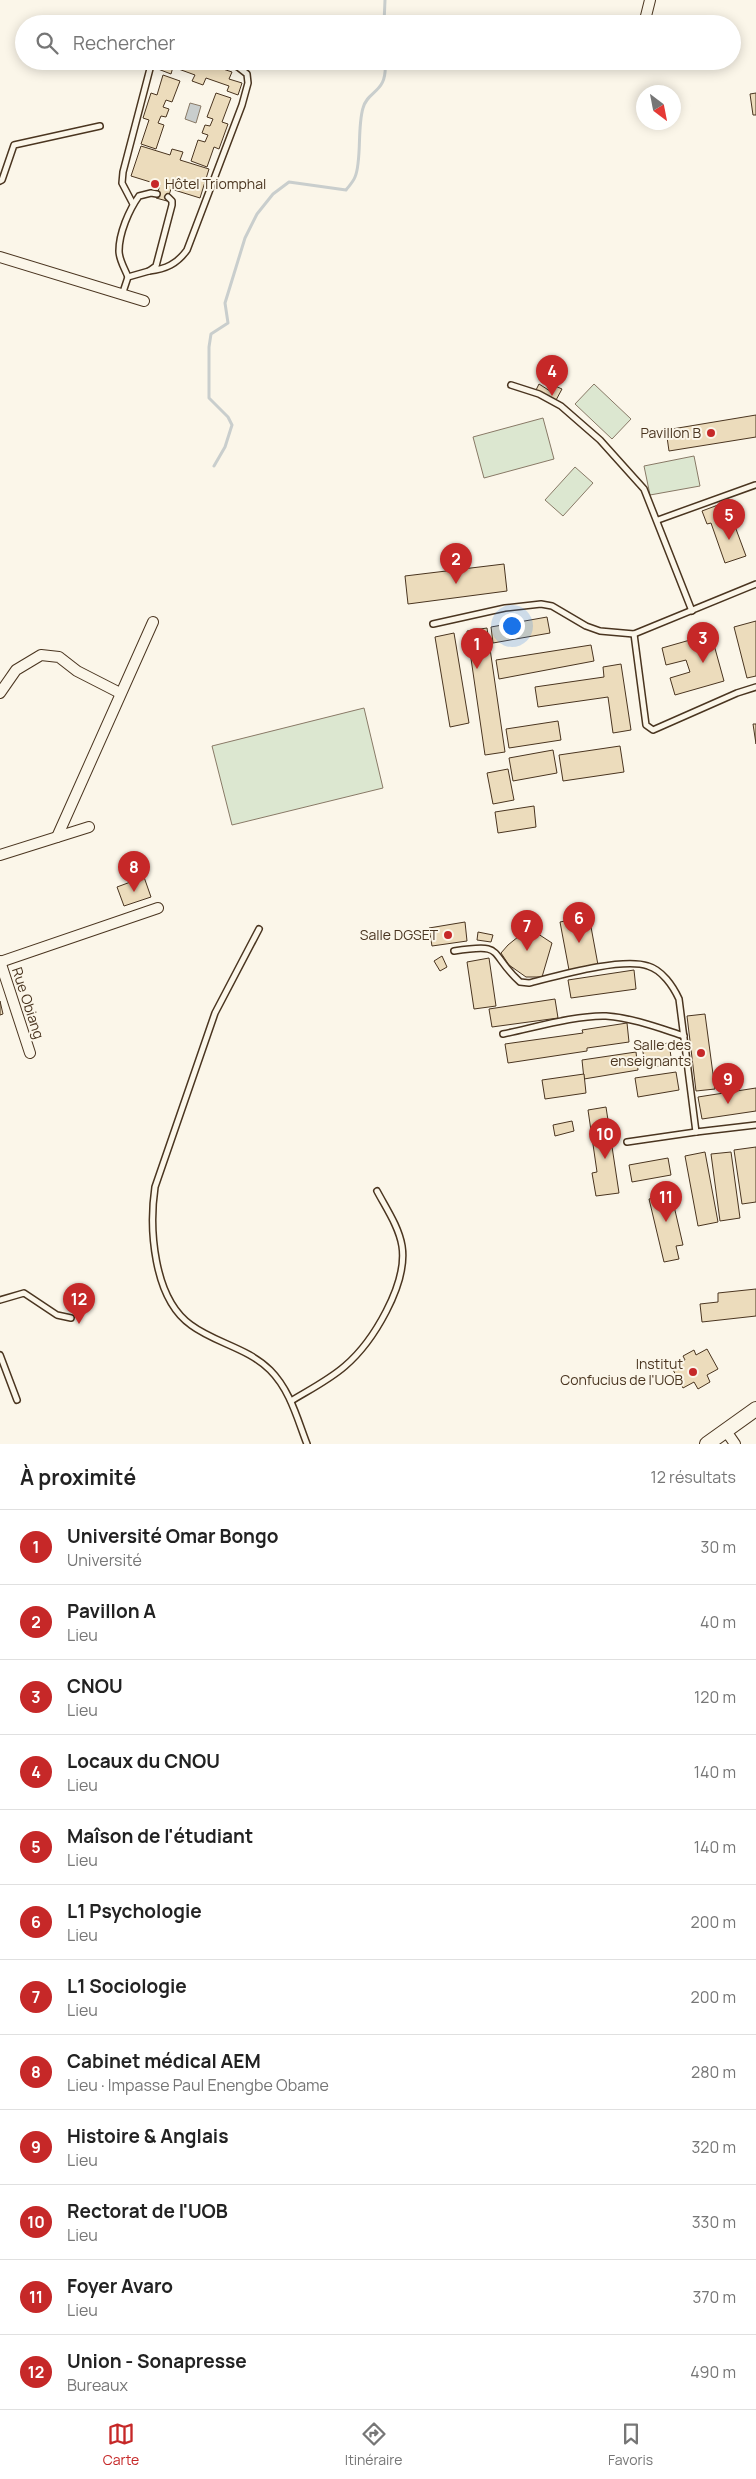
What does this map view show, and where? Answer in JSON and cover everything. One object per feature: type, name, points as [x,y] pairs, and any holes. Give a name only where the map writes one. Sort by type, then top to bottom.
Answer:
[{"type":"main road","points":[[707,1444],[756,1409]]},
{"type":"street","points":[[646,15],[650,0]]},
{"type":"street","points":[[0,257],[122,296],[144,301]]},
{"type":"street","points":[[57,837],[153,622]]},
{"type":"street","points":[[0,693],[16,670],[41,655],[59,657],[77,670],[120,693]]},
{"type":"street","points":[[0,855],[89,828]]},
{"type":"street","points":[[0,961],[158,908]]},
{"type":"street","name":"Rue Obiang","points":[[0,961],[30,1053]]},
{"type":"street","points":[[726,1431],[735,1444]]},
{"type":"lane","points":[[133,204],[122,183],[123,172],[150,70]]},
{"type":"lane","points":[[128,277],[149,271],[161,270],[178,262],[186,250],[242,105],[248,83],[247,74],[242,70]]},
{"type":"lane","points":[[0,182],[14,145],[100,126]]},
{"type":"lane","points":[[122,296],[128,277],[119,252],[120,240],[133,204],[139,196],[150,193],[157,194]]},
{"type":"lane","points":[[149,271],[156,266],[172,206],[172,201],[168,197]]},
{"type":"lane","points":[[511,385],[550,398],[592,432],[644,489],[658,520],[692,611]]},
{"type":"lane","points":[[658,520],[756,486]]},
{"type":"lane","points":[[433,624],[505,608],[541,604],[552,606],[586,626],[600,631],[634,634],[756,584]]},
{"type":"lane","points":[[634,634],[646,725],[653,730],[737,693],[756,688]]},
{"type":"lane","points":[[259,929],[215,1013],[155,1187],[152,1223],[162,1281],[178,1313],[191,1325],[254,1357],[269,1369],[282,1383],[307,1444]]},
{"type":"lane","points":[[454,951],[488,947],[496,952],[511,974],[520,982],[529,983],[632,963],[649,966],[673,986],[679,999],[696,1132]]},
{"type":"lane","points":[[503,1034],[588,1017],[604,1016],[630,1020],[684,1036]]},
{"type":"lane","points":[[627,1142],[756,1124]]},
{"type":"lane","points":[[290,1401],[327,1379],[361,1351],[387,1310],[397,1288],[403,1267],[403,1247],[398,1231],[377,1191]]},
{"type":"lane","points":[[0,1300],[24,1293],[57,1315],[71,1318]]},
{"type":"lane","points":[[0,1355],[17,1400]]},
{"type":"green space","points":[[594,384],[631,419],[612,439],[575,404]]},
{"type":"green space","points":[[543,418],[554,459],[484,478],[473,437]]},
{"type":"green space","points":[[694,456],[700,486],[650,495],[644,466]]},
{"type":"green space","points":[[575,467],[593,483],[563,516],[545,500]]},
{"type":"green space","points":[[364,708],[383,788],[232,825],[212,746]]},
{"type":"shaded area","points":[[190,103],[201,106],[196,123],[185,119]]},
{"type":"building","points":[[161,70],[172,70],[171,74]]},
{"type":"building","points":[[181,70],[226,70],[232,72],[229,79],[242,83],[238,95],[227,91],[229,86],[206,78],[203,85],[192,81],[195,75]]},
{"type":"building","points":[[163,75],[180,81],[172,102],[166,100],[163,107],[169,109],[166,117],[161,116],[158,123],[164,125],[156,149],[141,144],[149,120],[143,118],[151,93],[157,95]]},
{"type":"building","points":[[216,93],[231,98],[222,122],[228,124],[219,149],[214,147],[207,167],[191,161],[198,140],[205,142],[208,135],[202,133],[205,125],[210,126],[213,119],[207,117]]},
{"type":"building","points":[[756,93],[756,115],[753,115],[750,94]]},
{"type":"building","points":[[141,146],[170,155],[172,149],[183,152],[180,160],[209,169],[200,198],[171,189],[167,201],[156,198],[160,185],[131,176]]},
{"type":"building","points":[[539,384],[550,391],[553,385],[562,389],[555,402],[536,390]]},
{"type":"building","name":"Pavillon B","points":[[756,415],[756,437],[669,451],[666,430]]},
{"type":"building","points":[[726,502],[746,556],[725,563],[711,523],[707,524],[702,511]]},
{"type":"building","points":[[504,564],[507,591],[408,604],[405,576]]},
{"type":"building","points":[[547,617],[550,633],[493,643],[491,627]]},
{"type":"building","points":[[756,621],[756,676],[747,678],[734,627]]},
{"type":"building","points":[[487,628],[505,752],[485,755],[467,631]]},
{"type":"building","points":[[454,633],[469,723],[450,727],[435,637]]},
{"type":"building","points":[[711,634],[724,681],[675,695],[670,678],[690,672],[686,660],[666,665],[662,648]]},
{"type":"building","points":[[591,645],[594,661],[499,679],[496,660]]},
{"type":"building","points":[[621,664],[631,730],[613,733],[608,697],[538,707],[535,687],[604,677],[603,667]]},
{"type":"building","points":[[558,721],[561,740],[509,748],[506,729]]},
{"type":"building","points":[[753,724],[756,724],[756,744]]},
{"type":"building","points":[[620,746],[624,772],[563,781],[559,755]]},
{"type":"building","points":[[553,750],[557,773],[513,781],[509,758]]},
{"type":"building","points":[[508,769],[514,800],[493,804],[487,773]]},
{"type":"building","points":[[534,806],[536,827],[498,833],[495,812]]},
{"type":"building","points":[[144,877],[151,897],[124,906],[117,887]]},
{"type":"building","points":[[589,916],[598,965],[569,970],[560,922]]},
{"type":"building","name":"Salle DGSET","points":[[465,922],[467,941],[432,946],[429,928]]},
{"type":"building","points":[[529,928],[552,943],[542,977],[526,977],[509,965],[501,953]]},
{"type":"building","points":[[478,932],[493,935],[491,942],[477,940]]},
{"type":"building","points":[[442,956],[447,967],[440,971],[434,961]]},
{"type":"building","points":[[489,958],[496,1006],[474,1009],[467,962]]},
{"type":"building","points":[[634,970],[636,989],[571,998],[568,980]]},
{"type":"building","points":[[555,999],[558,1018],[492,1027],[489,1009]]},
{"type":"building","points":[[0,1001],[3,1014],[0,1015]]},
{"type":"building","name":"Salle des enseignants","points":[[705,1014],[715,1089],[696,1091],[687,1016]]},
{"type":"building","points":[[627,1023],[629,1042],[587,1048],[587,1051],[508,1063],[505,1044],[583,1033],[582,1030]]},
{"type":"building","points":[[669,1043],[672,1064],[646,1068],[642,1047]]},
{"type":"building","points":[[636,1052],[638,1070],[584,1079],[582,1060]]},
{"type":"building","points":[[676,1072],[679,1090],[638,1097],[635,1078]]},
{"type":"building","points":[[584,1074],[586,1093],[545,1099],[542,1080]]},
{"type":"building","points":[[756,1088],[756,1111],[702,1119],[698,1097]]},
{"type":"building","points":[[606,1107],[619,1193],[596,1196],[592,1173],[597,1172],[588,1110]]},
{"type":"building","points":[[572,1121],[574,1131],[555,1136],[553,1125]]},
{"type":"building","points":[[756,1147],[756,1202],[742,1204],[734,1150]]},
{"type":"building","points":[[705,1152],[718,1222],[698,1226],[685,1156]]},
{"type":"building","points":[[731,1152],[740,1218],[720,1221],[711,1154]]},
{"type":"building","points":[[668,1158],[671,1175],[632,1182],[629,1165]]},
{"type":"building","points":[[671,1193],[683,1245],[676,1246],[679,1259],[664,1262],[649,1199]]},
{"type":"building","points":[[756,1289],[756,1316],[702,1322],[700,1304],[718,1302],[718,1293]]},
{"type":"building","name":"Institut Confucius de l'UOB","points":[[707,1349],[718,1369],[707,1375],[710,1382],[698,1389],[694,1382],[683,1388],[672,1368],[685,1360],[683,1356],[694,1350],[696,1355]]},
{"type":"waterway","points":[[384,15],[385,0]]},
{"type":"waterway","points":[[214,466],[225,447],[232,425],[228,417],[209,398],[209,347],[211,334],[228,323],[225,303],[245,238],[257,214],[273,194],[289,182],[346,190],[354,179],[357,170],[363,108],[369,97],[384,80],[385,70]]},
{"type":"place","name":"Hôtel Triomphal","points":[[155,184]]},
{"type":"place","name":"Locaux du CNOU","points":[[552,396]]},
{"type":"place","name":"Pavillon B","points":[[711,433]]},
{"type":"place","name":"Maîson de l'étudiant","points":[[729,540]]},
{"type":"place","name":"Pavillon A","points":[[456,584]]},
{"type":"place","name":"CNOU","points":[[703,663]]},
{"type":"place","name":"Université Omar Bongo","points":[[477,669]]},
{"type":"place","name":"Cabinet médical AEM","points":[[134,892]]},
{"type":"place","name":"Salle DGSET","points":[[448,935]]},
{"type":"place","name":"L1 Psychologie","points":[[579,943]]},
{"type":"place","name":"L1 Sociologie","points":[[527,951]]},
{"type":"place","name":"Salle des enseignants","points":[[701,1053]]},
{"type":"place","name":"Histoire & Anglais","points":[[728,1104]]},
{"type":"place","name":"Rectorat de l'UOB","points":[[605,1159]]},
{"type":"place","name":"Foyer Avaro","points":[[666,1222]]},
{"type":"place","name":"Union - Sonapresse","points":[[79,1324]]},
{"type":"place","name":"Institut Confucius de l'UOB","points":[[693,1372]]}]
